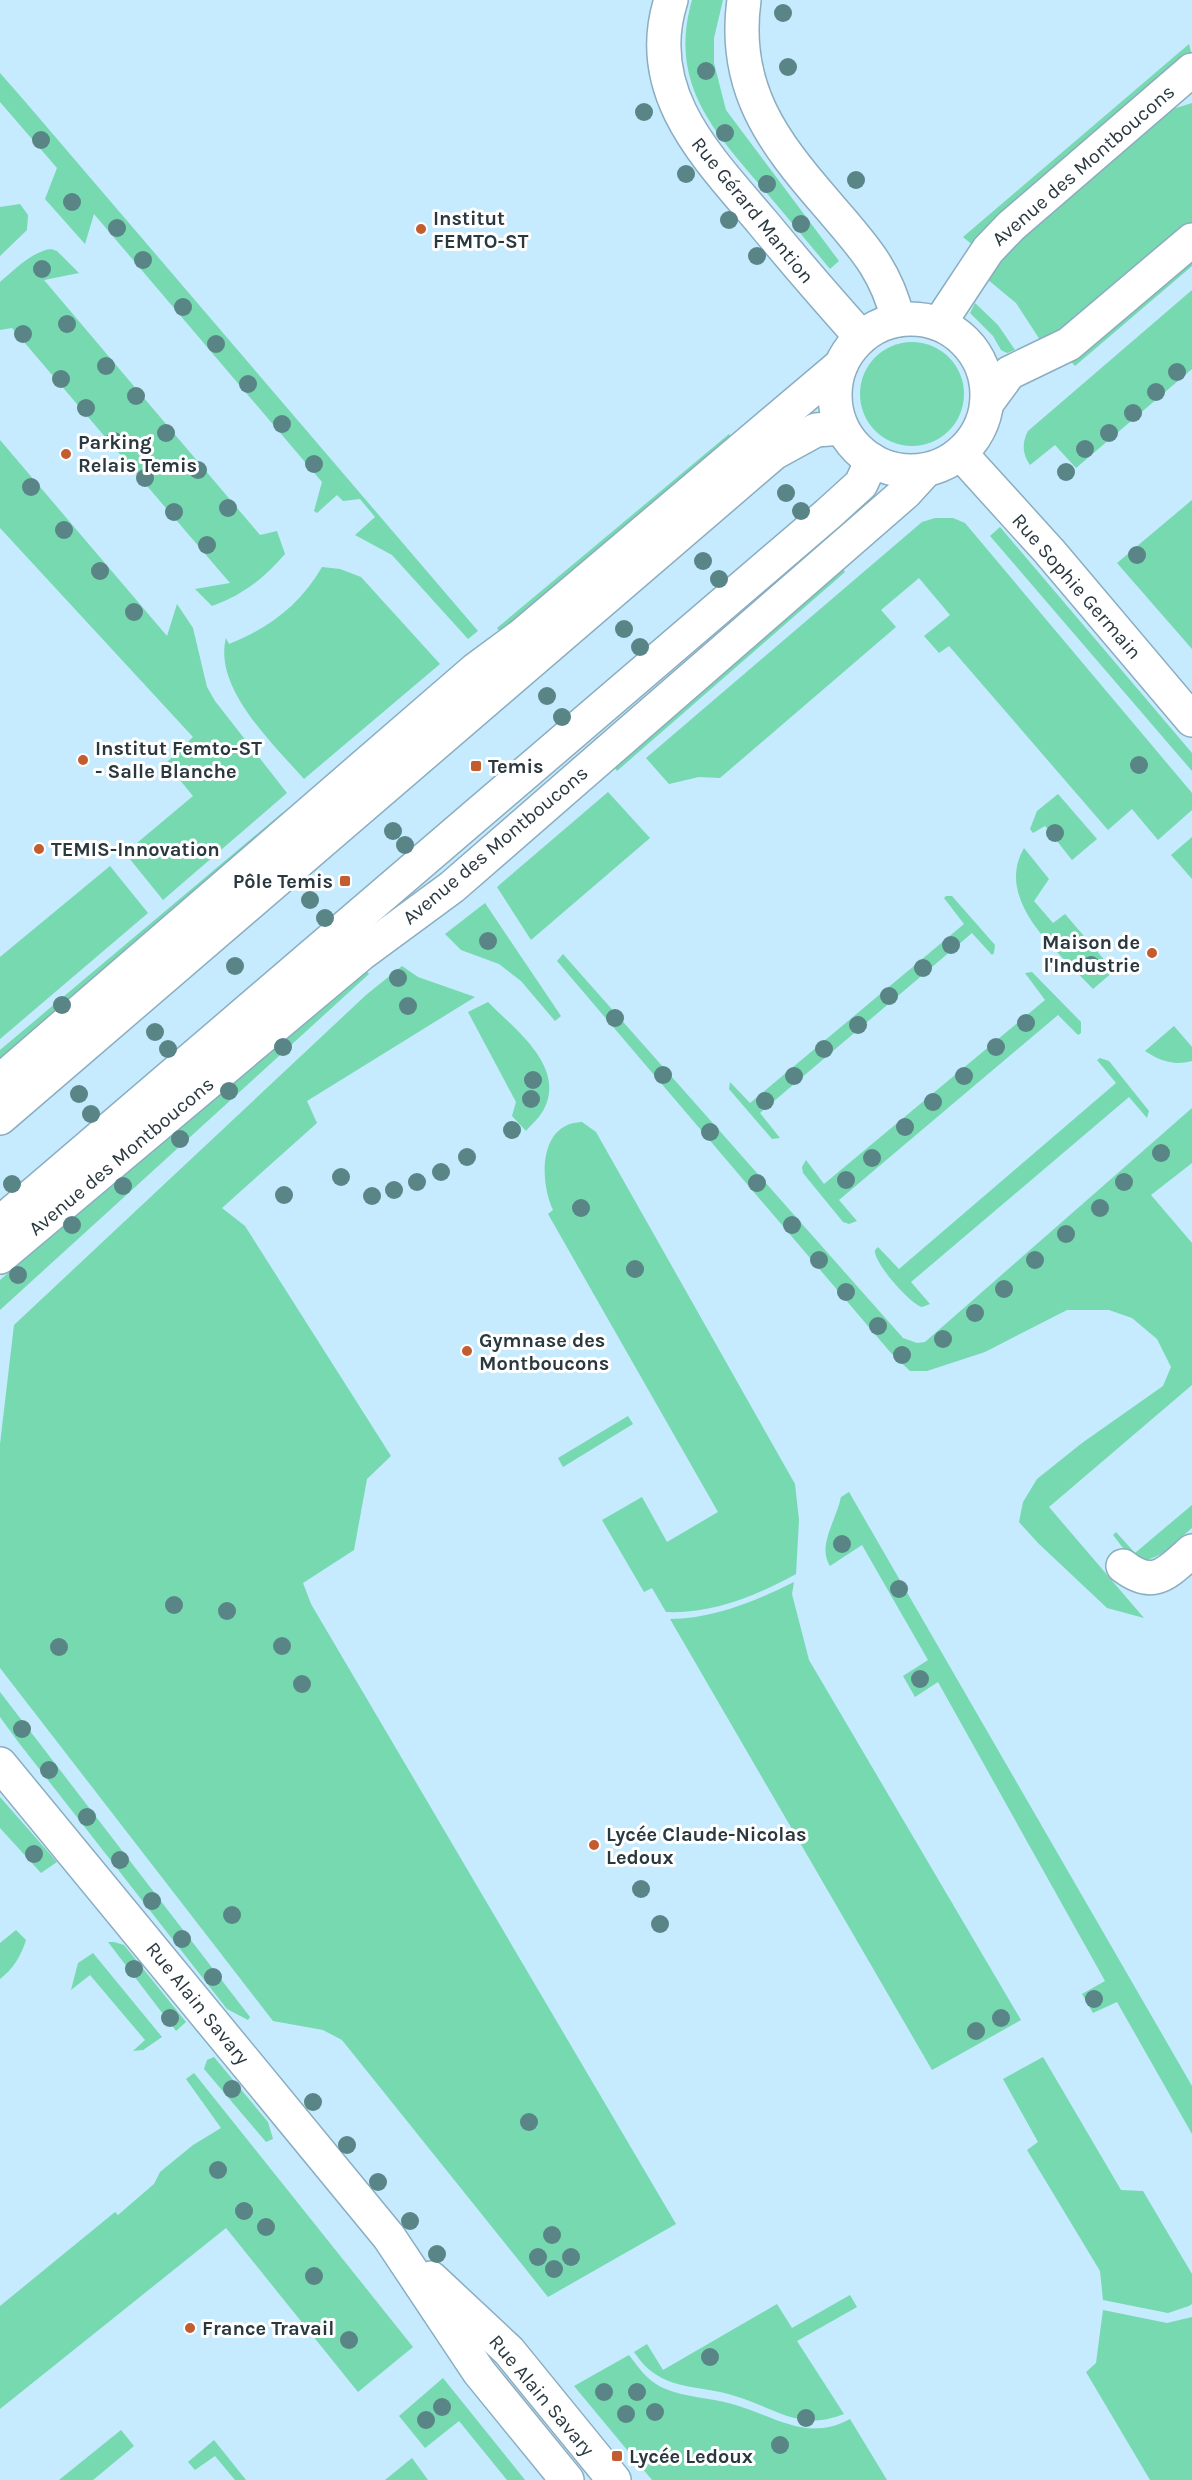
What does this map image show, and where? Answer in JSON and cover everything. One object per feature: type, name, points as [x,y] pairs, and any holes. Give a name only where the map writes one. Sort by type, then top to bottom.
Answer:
[{"type":"street","name":"Rue Gérard Mantion","points":[[671,0],[666,17],[668,82],[688,130],[740,196],[861,337]]},
{"type":"street","points":[[744,0],[741,39],[745,74],[755,104],[787,155],[870,253],[893,297],[898,320]]},
{"type":"street","name":"Avenue des Montboucons","points":[[939,324],[987,250],[1011,226],[1192,70]]},
{"type":"street","points":[[987,403],[1009,373],[1069,344],[1192,240]]},
{"type":"street","points":[[0,1081],[475,670],[521,636],[841,364],[861,337],[878,326],[898,320],[926,320],[953,331],[977,355],[987,387],[987,403],[979,431],[961,454],[938,467],[926,470],[898,470],[872,460],[860,452],[842,428],[835,396],[841,364]]},
{"type":"street","points":[[0,1118],[774,453],[816,430],[842,428]]},
{"type":"street","name":"Rue Sophie Germain","points":[[961,454],[1049,550],[1192,720]]},
{"type":"street","points":[[0,1223],[476,818],[828,514],[861,484],[872,460]]},
{"type":"street","name":"Avenue des Montboucons","points":[[0,1257],[361,954],[452,887],[906,492],[926,470]]},
{"type":"street","points":[[1123,1566],[1135,1576],[1150,1579],[1166,1574],[1192,1551]]},
{"type":"street","name":"Rue Alain Savary","points":[[2,1765],[389,2237],[478,2372],[567,2480]]},
{"type":"street","name":"Rue Alain Savary","points":[[389,2237],[509,2351],[614,2480]]},
{"type":"green space","points":[[692,0],[723,0],[714,38],[714,63],[726,110],[839,261],[830,269],[725,143],[698,101],[690,79],[686,55],[686,29]]},
{"type":"green space","points":[[1189,44],[1192,56],[975,247],[963,237]]},
{"type":"green space","points":[[0,73],[478,631],[468,639],[392,555],[355,535],[375,517],[360,499],[343,501],[337,495],[317,513],[314,511],[322,482],[94,214],[85,244],[45,199],[57,168],[0,102]]},
{"type":"green space","points":[[1192,103],[1192,227],[1077,326],[1042,343],[1016,303],[987,279],[1001,254],[1160,113]]},
{"type":"green space","points":[[20,204],[28,215],[27,230],[0,256],[0,207]]},
{"type":"green space","points":[[51,249],[57,251],[79,273],[44,280],[260,535],[277,531],[285,554],[260,579],[233,597],[212,606],[195,589],[230,583],[12,328],[0,330],[0,282],[37,253]]},
{"type":"green space","points":[[1192,252],[1192,266],[1075,366],[1068,358]]},
{"type":"green space","points":[[1192,290],[1192,369],[1076,468],[1055,445],[1030,465],[1025,457],[1024,448],[1028,431]]},
{"type":"green space","points":[[975,303],[998,325],[1015,350],[1007,353],[1001,350],[993,336],[970,313]]},
{"type":"green space","points":[[912,342],[932,346],[949,357],[960,374],[964,394],[960,414],[949,431],[932,442],[912,446],[892,442],[875,431],[864,414],[860,394],[864,374],[875,357],[892,346]]},
{"type":"green space","points":[[729,434],[736,442],[502,634],[497,628]]},
{"type":"green space","points":[[0,440],[167,636],[177,604],[193,628],[207,687],[215,701],[287,793],[163,900],[125,853],[193,796],[166,763],[193,737],[0,528]]},
{"type":"green space","points":[[1192,500],[1192,649],[1117,563]]},
{"type":"green space","points":[[935,518],[953,518],[965,523],[1192,793],[1192,810],[1158,840],[1132,809],[1108,830],[949,646],[939,653],[924,636],[950,615],[919,578],[881,610],[896,627],[720,778],[699,777],[669,784],[646,758],[922,522]]},
{"type":"green space","points":[[1000,527],[1192,753],[1192,771],[990,536]]},
{"type":"green space","points":[[838,562],[845,572],[617,771],[613,765]]},
{"type":"green space","points":[[322,567],[340,569],[361,577],[440,664],[304,779],[263,733],[237,696],[228,676],[224,657],[226,638],[229,644],[270,623],[304,593]]},
{"type":"green space","points":[[608,792],[650,838],[531,940],[497,887]]},
{"type":"green space","points":[[1058,794],[1097,839],[1072,860],[1045,826],[1033,833],[1030,829],[1037,811]]},
{"type":"green space","points":[[282,813],[291,822],[0,1074],[0,1050]]},
{"type":"green space","points":[[1192,837],[1192,879],[1171,855]]},
{"type":"green space","points":[[1024,848],[1049,879],[1034,901],[1053,923],[1065,914],[1114,971],[1093,989],[1048,943],[1024,907],[1017,888],[1017,868]]},
{"type":"green space","points":[[110,866],[148,913],[0,1039],[0,957]]},
{"type":"green space","points":[[952,896],[995,945],[994,953],[992,955],[972,933],[760,1113],[780,1138],[772,1139],[729,1089],[730,1082],[750,1103],[964,924],[944,898]]},
{"type":"green space","points":[[485,903],[561,1016],[555,1021],[521,981],[499,964],[461,950],[445,934]]},
{"type":"green space","points":[[563,954],[903,1338],[917,1343],[925,1342],[1192,1108],[1192,1163],[1151,1195],[1192,1243],[1192,1385],[1049,1507],[1144,1618],[1107,1608],[1019,1522],[1023,1502],[1037,1479],[1082,1443],[1163,1386],[1171,1367],[1157,1339],[1132,1318],[1109,1310],[1067,1310],[985,1352],[927,1371],[910,1371],[891,1353],[557,961]]},
{"type":"green space","points":[[402,966],[418,977],[475,997],[307,1101],[317,1123],[222,1208],[245,1226],[391,1456],[367,1479],[354,1550],[303,1583],[311,1604],[676,2224],[548,2297],[342,2040],[323,2030],[273,2021],[0,1668],[0,1444],[14,1325],[366,995]]},
{"type":"green space","points":[[364,968],[369,974],[0,1310],[0,1280],[355,969]]},
{"type":"green space","points":[[1032,972],[1081,1022],[1081,1033],[1078,1035],[1058,1015],[839,1200],[857,1221],[849,1224],[843,1222],[803,1173],[802,1167],[806,1160],[824,1184],[1045,1000],[1025,973]]},
{"type":"green space","points":[[488,1002],[523,1036],[543,1063],[548,1078],[549,1093],[544,1109],[526,1131],[512,1116],[516,1102],[468,1012]]},
{"type":"green space","points":[[1174,1026],[1192,1047],[1192,1061],[1167,1062],[1145,1051]]},
{"type":"green space","points":[[1100,1058],[1109,1061],[1149,1111],[1147,1118],[1129,1097],[911,1282],[930,1304],[922,1307],[909,1299],[886,1273],[875,1250],[878,1247],[899,1269],[1116,1083],[1097,1060]]},
{"type":"green space","points":[[582,1122],[596,1132],[795,1484],[799,1520],[796,1574],[765,1590],[717,1607],[666,1612],[652,1588],[644,1592],[602,1520],[642,1497],[667,1542],[718,1512],[548,1214],[553,1210],[548,1198],[545,1169],[550,1142],[557,1132],[568,1125]]},
{"type":"green space","points":[[628,1416],[633,1424],[563,1467],[558,1458]]},
{"type":"green space","points":[[849,1492],[1192,2086],[1192,2134],[1117,2002],[1093,2013],[1082,1994],[1105,1981],[938,1682],[915,1697],[903,1676],[928,1660],[862,1545],[830,1566],[826,1542],[841,1497]]},
{"type":"green space","points":[[1192,1505],[1192,1528],[1172,1546],[1156,1556],[1140,1559],[1132,1556],[1113,1535],[1116,1532],[1135,1553]]},
{"type":"green space","points":[[794,1582],[792,1594],[809,1660],[1021,2020],[932,2070],[670,1619],[702,1616],[734,1608]]},
{"type":"green space","points":[[0,1692],[250,2017],[248,2020],[227,2009],[19,1743],[0,1717]]},
{"type":"green space","points":[[0,1797],[57,1862],[41,1873],[0,1828]]},
{"type":"green space","points":[[16,1930],[26,1940],[16,1962],[0,1979],[0,1943]]},
{"type":"green space","points":[[108,1942],[124,1945],[186,2022],[176,2031]]},
{"type":"green space","points":[[93,1953],[162,2037],[143,2050],[133,2051],[145,2040],[90,1975],[71,1990],[78,1963]]},
{"type":"green space","points":[[214,2057],[268,2122],[273,2139],[266,2142],[204,2069],[207,2060]]},
{"type":"green space","points":[[1043,2057],[1121,2190],[1143,2191],[1192,2274],[1192,2304],[1189,2306],[1168,2313],[1103,2300],[1100,2271],[1027,2150],[1038,2142],[1003,2079]]},
{"type":"green space","points":[[194,2073],[413,2347],[358,2392],[226,2228],[0,2409],[0,2306],[115,2212],[118,2215],[154,2184],[160,2172],[193,2145],[221,2128],[186,2079]]},
{"type":"green space","points":[[850,2295],[857,2307],[797,2341],[844,2414],[828,2419],[814,2420],[788,2416],[735,2396],[667,2381],[644,2365],[634,2352],[647,2344],[663,2370],[777,2304],[792,2328]]},
{"type":"green space","points":[[1103,2310],[1167,2323],[1192,2317],[1192,2480],[1150,2480],[1086,2372],[1096,2363]]},
{"type":"green space","points":[[629,2355],[651,2381],[669,2391],[732,2404],[790,2425],[805,2428],[834,2426],[850,2419],[887,2480],[652,2480],[574,2386]]},
{"type":"green space","points":[[443,2378],[525,2480],[507,2480],[459,2421],[425,2448],[399,2416]]},
{"type":"green space","points":[[121,2430],[134,2446],[93,2480],[59,2480]]},
{"type":"green space","points":[[214,2440],[246,2480],[235,2480],[215,2456],[195,2470],[188,2462]]},
{"type":"green space","points":[[412,2458],[428,2480],[385,2480]]},
{"type":"place","name":"Institut FEMTO-ST","points":[[421,229]]},
{"type":"place","name":"Parking Relais Temis","points":[[66,454]]},
{"type":"place","name":"Institut Femto-ST - Salle Blanche","points":[[83,760]]},
{"type":"place","name":"Temis","points":[[476,766]]},
{"type":"place","name":"TEMIS-Innovation","points":[[39,849]]},
{"type":"place","name":"Pôle Temis","points":[[345,881]]},
{"type":"place","name":"Maison de l'Industrie","points":[[1152,953]]},
{"type":"place","name":"Gymnase des Montboucons","points":[[467,1351]]},
{"type":"place","name":"Lycée Claude-Nicolas Ledoux","points":[[594,1845]]},
{"type":"place","name":"France Travail","points":[[190,2328]]},
{"type":"place","name":"Lycée Ledoux","points":[[617,2456]]}]
